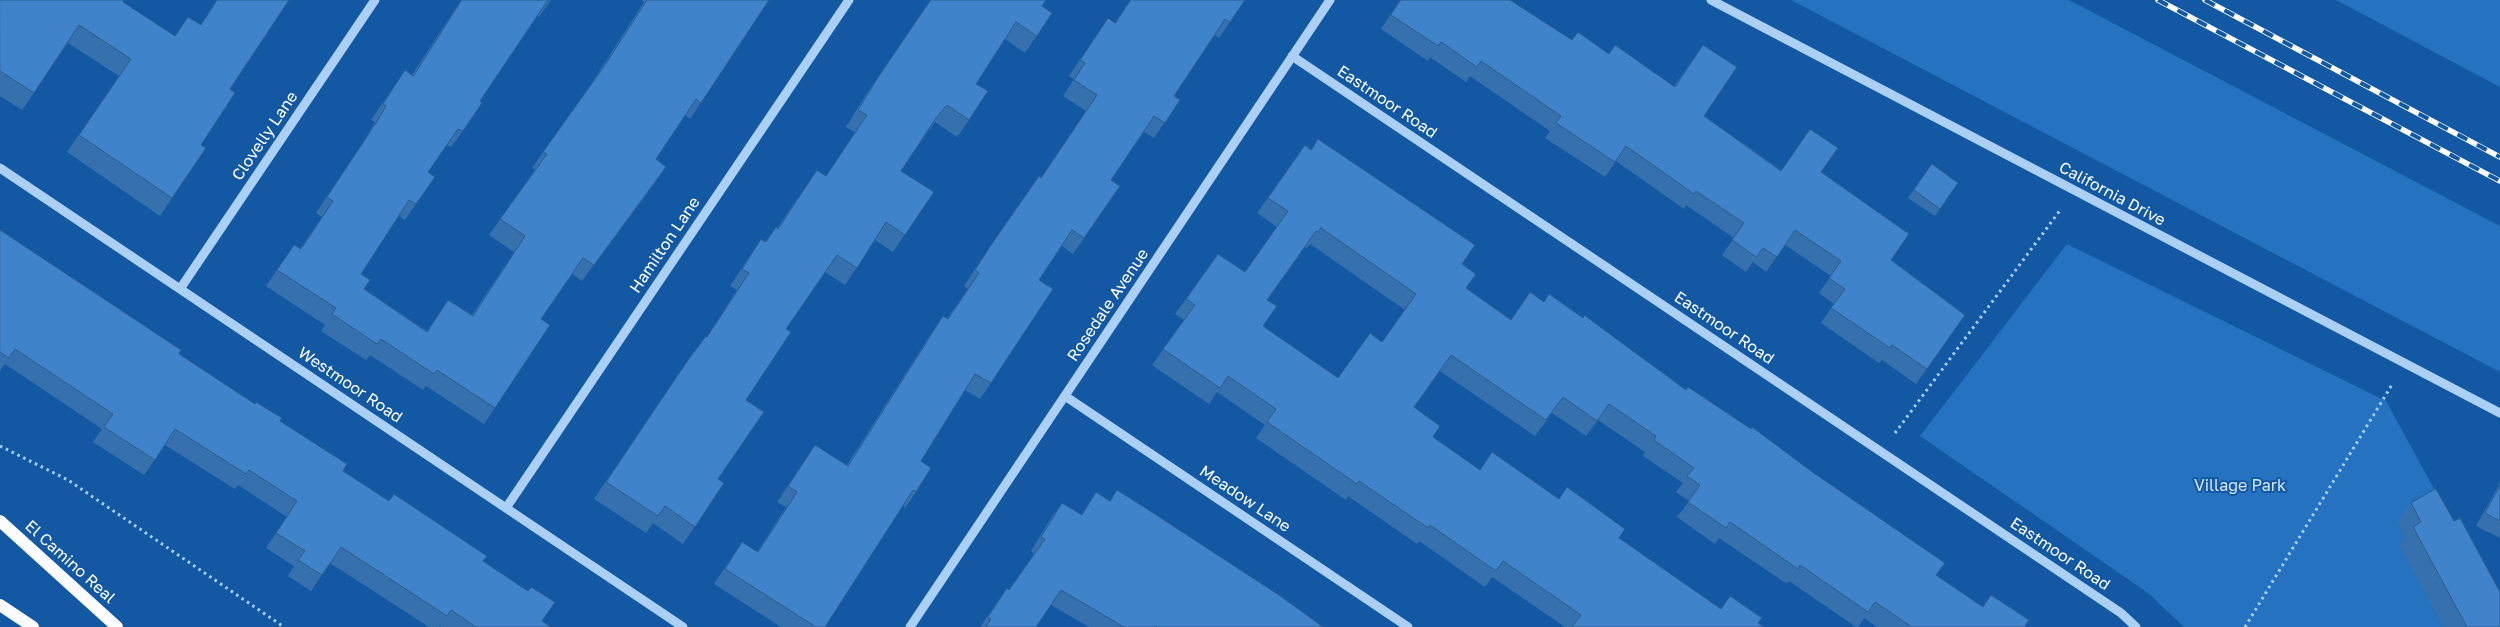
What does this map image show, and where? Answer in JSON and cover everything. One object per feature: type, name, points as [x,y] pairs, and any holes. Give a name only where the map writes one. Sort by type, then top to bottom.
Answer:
[{"type":"main road","name":"El Camino Real","points":[[0,521],[117,627]]},
{"type":"main road","points":[[0,606],[33,627]]},
{"type":"street","name":"Clovelly Lane","points":[[180,289],[375,0]]},
{"type":"street","name":"Hamilton Lane","points":[[506,508],[849,0]]},
{"type":"street","name":"Rosedale Avenue","points":[[910,627],[1330,0]]},
{"type":"street","name":"California Drive","points":[[1711,0],[2500,413]]},
{"type":"street","name":"Eastmoor Road","points":[[1292,56],[2121,613],[2136,627]]},
{"type":"street","name":"Westmoor Road","points":[[0,168],[683,627]]},
{"type":"street","name":"Meadow Lane","points":[[1065,396],[1408,627]]},
{"type":"path","points":[[1881,452],[2074,191]]},
{"type":"path","points":[[2245,627],[2405,364]]},
{"type":"path","points":[[0,446],[68,480],[284,627]]},
{"type":"green space","points":[[1791,0],[2069,0],[2500,226],[2500,372]]},
{"type":"green space","points":[[2336,0],[2500,0],[2500,87]]},
{"type":"green space","name":"Village Park","points":[[2067,244],[2386,401],[2500,609],[2500,627],[2184,627],[2148,593],[1920,436]]},
{"type":"building","points":[[0,0],[124,0],[123,2],[175,36],[188,17],[201,25],[217,0],[289,0],[230,89],[235,93],[201,145],[206,148],[172,198],[79,135],[131,59],[79,25],[34,93],[0,71]]},
{"type":"building","points":[[462,0],[548,0],[480,101],[482,103],[463,131],[458,129],[428,172],[435,177],[416,204],[409,200],[361,274],[370,280],[364,289],[427,332],[448,300],[473,316],[525,236],[500,219],[547,154],[543,152],[603,68],[647,0],[769,0],[701,103],[696,99],[656,159],[666,167],[594,265],[583,258],[541,319],[550,325],[495,408],[437,370],[434,374],[381,339],[377,344],[332,314],[336,308],[277,270],[294,245],[301,249],[333,201],[327,197],[376,123],[386,106],[383,104],[405,70],[413,76]]},
{"type":"building","points":[[931,0],[1046,0],[1042,6],[1052,13],[1037,36],[1016,22],[976,84],[988,91],[969,120],[947,105],[936,118],[901,171],[934,192],[905,235],[886,222],[857,268],[837,255],[786,329],[791,332],[746,400],[764,412],[718,479],[724,483],[695,527],[665,506],[658,516],[606,482],[749,273],[742,269],[761,239],[766,242],[776,227],[778,229],[817,170],[826,176],[867,115],[858,110]]},
{"type":"building","points":[[1131,0],[1245,0],[1230,22],[1225,19],[1174,96],[1180,100],[1165,123],[1154,116],[1111,180],[1120,186],[1084,238],[1072,230],[1039,280],[1053,289],[991,383],[975,374],[921,461],[931,468],[916,492],[913,490],[825,627],[816,627],[725,569],[742,542],[758,552],[797,492],[788,486],[815,445],[848,466],[943,316],[948,319],[979,273],[975,270],[991,245],[1039,176],[1041,178],[1097,95],[1074,80],[1085,63],[1080,60],[1108,18],[1115,23]]},
{"type":"building","points":[[1401,0],[1510,0],[1572,40],[1578,32],[1609,54],[1615,45],[1675,87],[1703,45],[1737,67],[1704,116],[1781,171],[1810,129],[1838,148],[1821,172],[1909,234],[1891,260],[1965,315],[1927,369],[1892,345],[1890,348],[1831,308],[1845,289],[1829,278],[1841,261],[1795,230],[1777,257],[1763,248],[1756,257],[1732,240],[1744,223],[1696,191],[1694,194],[1626,146],[1615,162],[1556,123],[1561,116],[1481,61],[1477,67],[1441,42],[1438,46],[1391,15]]},
{"type":"building","points":[[1318,139],[1475,245],[1462,264],[1476,274],[1466,288],[1511,320],[1530,292],[1544,302],[1549,294],[1583,318],[1584,315],[1686,390],[1688,387],[1751,429],[1752,427],[1811,471],[1945,563],[1936,575],[1983,607],[1991,595],[2029,620],[2026,627],[1912,627],[1875,602],[1868,612],[1800,565],[1798,569],[1730,522],[1726,528],[1688,502],[1700,485],[1687,476],[1694,468],[1654,440],[1656,436],[1609,404],[1597,421],[1563,397],[1546,420],[1451,355],[1414,407],[1440,426],[1433,437],[1480,470],[1492,452],[1559,499],[1567,487],[1625,529],[1619,538],[1721,609],[1730,596],[1762,618],[1758,623],[1764,627],[1572,627],[1581,615],[1503,561],[1496,571],[1430,525],[1428,528],[1359,481],[1357,484],[1267,422],[1276,409],[1228,376],[1220,388],[1163,349],[1195,305],[1186,299],[1218,254],[1245,272],[1288,211],[1268,198],[1305,145],[1311,150]],"holes":[[[1321,228],[1416,294],[1382,342],[1370,333],[1338,378],[1263,326],[1277,306],[1267,300],[1316,231],[1318,232]]]},
{"type":"building","points":[[1932,164],[1958,183],[1940,209],[1914,190]]},
{"type":"building","points":[[0,230],[181,350],[179,354],[255,404],[256,402],[282,418],[280,421],[347,464],[343,471],[389,501],[394,494],[487,556],[483,561],[528,591],[531,587],[555,602],[542,621],[551,627],[476,627],[451,610],[447,616],[341,547],[322,575],[298,560],[305,551],[276,533],[297,501],[249,470],[246,474],[175,429],[155,460],[104,427],[113,414],[15,349],[9,358],[0,352]]},
{"type":"building","points":[[2500,486],[2500,521],[2485,513]]},
{"type":"building","points":[[2436,489],[2454,521],[2460,518],[2500,592],[2500,627],[2467,627],[2413,527],[2421,522],[2411,503]]},
{"type":"building","points":[[1117,490],[1282,597],[1323,627],[1124,627],[1061,590],[1036,627],[986,627],[991,619],[988,617],[1007,588],[1009,590],[1045,539],[1041,537],[1062,503],[1082,515],[1096,492],[1110,501]]},
{"type":"railway","points":[[2158,0],[2500,181]]},
{"type":"railway","points":[[2205,0],[2500,157]]}]
